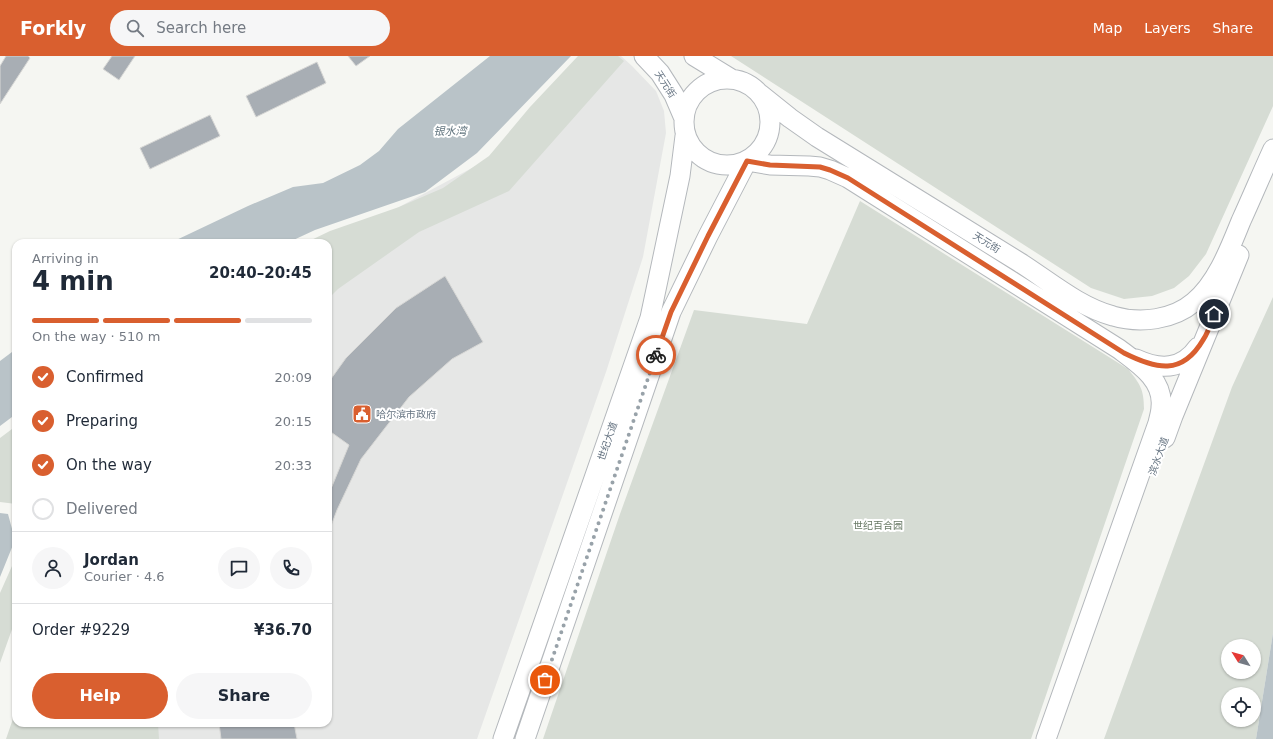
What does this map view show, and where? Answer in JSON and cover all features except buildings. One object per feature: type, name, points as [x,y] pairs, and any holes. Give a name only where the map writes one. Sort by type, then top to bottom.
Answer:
[{"type":"main road","name":"天元街","points":[[644,56],[660,73],[674,95],[683,116]]},
{"type":"main road","points":[[694,56],[730,78],[746,83],[760,94],[767,105],[770,117],[770,130],[765,142],[756,154],[747,161],[735,165],[723,166],[710,163],[691,147],[685,136],[683,116],[686,106],[693,94],[703,85],[716,80],[730,78]]},
{"type":"main road","name":"天元街","points":[[760,94],[817,137],[1085,304],[1098,311],[1128,320],[1144,320],[1171,315],[1183,310],[1195,301],[1218,271],[1273,149]]},
{"type":"main road","name":"世纪大道","points":[[503,739],[650,318],[680,176],[685,136]]},
{"type":"main road","name":"天元街","points":[[747,161],[770,165],[820,167],[848,178],[1124,353],[1153,378],[1160,395],[1161,407]]},
{"type":"main road","name":"世纪大道","points":[[525,739],[671,312],[747,161]]},
{"type":"main road","name":"滨水大道","points":[[1058,739],[1170,422],[1235,265],[1273,180]]},
{"type":"main road","points":[[1124,353],[1148,364],[1171,366],[1184,362],[1190,357],[1204,339]]},
{"type":"main road","name":"滨水大道","points":[[1046,739],[1158,423],[1161,407]]},
{"type":"shaded area","points":[[581,56],[621,56],[656,91],[664,111],[666,133],[643,257],[606,372],[477,739],[7,739],[14,727],[332,727],[332,243],[485,161]]},
{"type":"green space","points":[[578,56],[618,56],[624,61],[509,191],[419,232],[338,289],[332,295],[332,239],[313,239],[330,231],[399,207],[443,188],[489,156],[530,107]]},
{"type":"green space","points":[[731,56],[1273,56],[1273,106],[1206,254],[1189,276],[1174,288],[1152,296],[1124,299],[1091,288]]},
{"type":"green space","name":"世纪百合园","points":[[860,201],[1128,369],[1138,383],[1142,392],[1144,409],[1031,739],[543,739],[620,514],[694,310],[807,324]]},
{"type":"green space","points":[[1273,297],[1273,633],[1261,708],[1261,687],[1221,687],[1221,727],[1258,727],[1256,739],[1104,739],[1232,387]]},
{"type":"green space","points":[[12,429],[12,504],[0,502],[0,438]]},
{"type":"green space","points":[[12,566],[12,629],[0,663],[0,593]]},
{"type":"green space","points":[[12,722],[12,727],[158,727],[159,739],[6,739]]},
{"type":"water","name":"银水湾","points":[[490,56],[571,56],[477,153],[425,192],[315,230],[296,239],[178,239],[248,206],[293,187],[323,183],[360,165],[379,151],[398,129]]},
{"type":"water","points":[[12,352],[12,417],[0,426],[0,361]]},
{"type":"water","points":[[0,513],[8,514],[12,529],[12,547],[0,577]]},
{"type":"water","points":[[1273,633],[1273,739],[1256,739],[1258,727],[1261,727],[1261,708]]},
{"type":"way so far","points":[[545,680],[656,355]]},
{"type":"place","name":"哈尔滨市政府","points":[[362,414]]},
{"type":"route","points":[[656,355],[671,312],[747,161],[782,166],[820,167],[848,178],[1124,353],[1148,364],[1171,366],[1184,362],[1195,352],[1204,339],[1214,314]]}]
